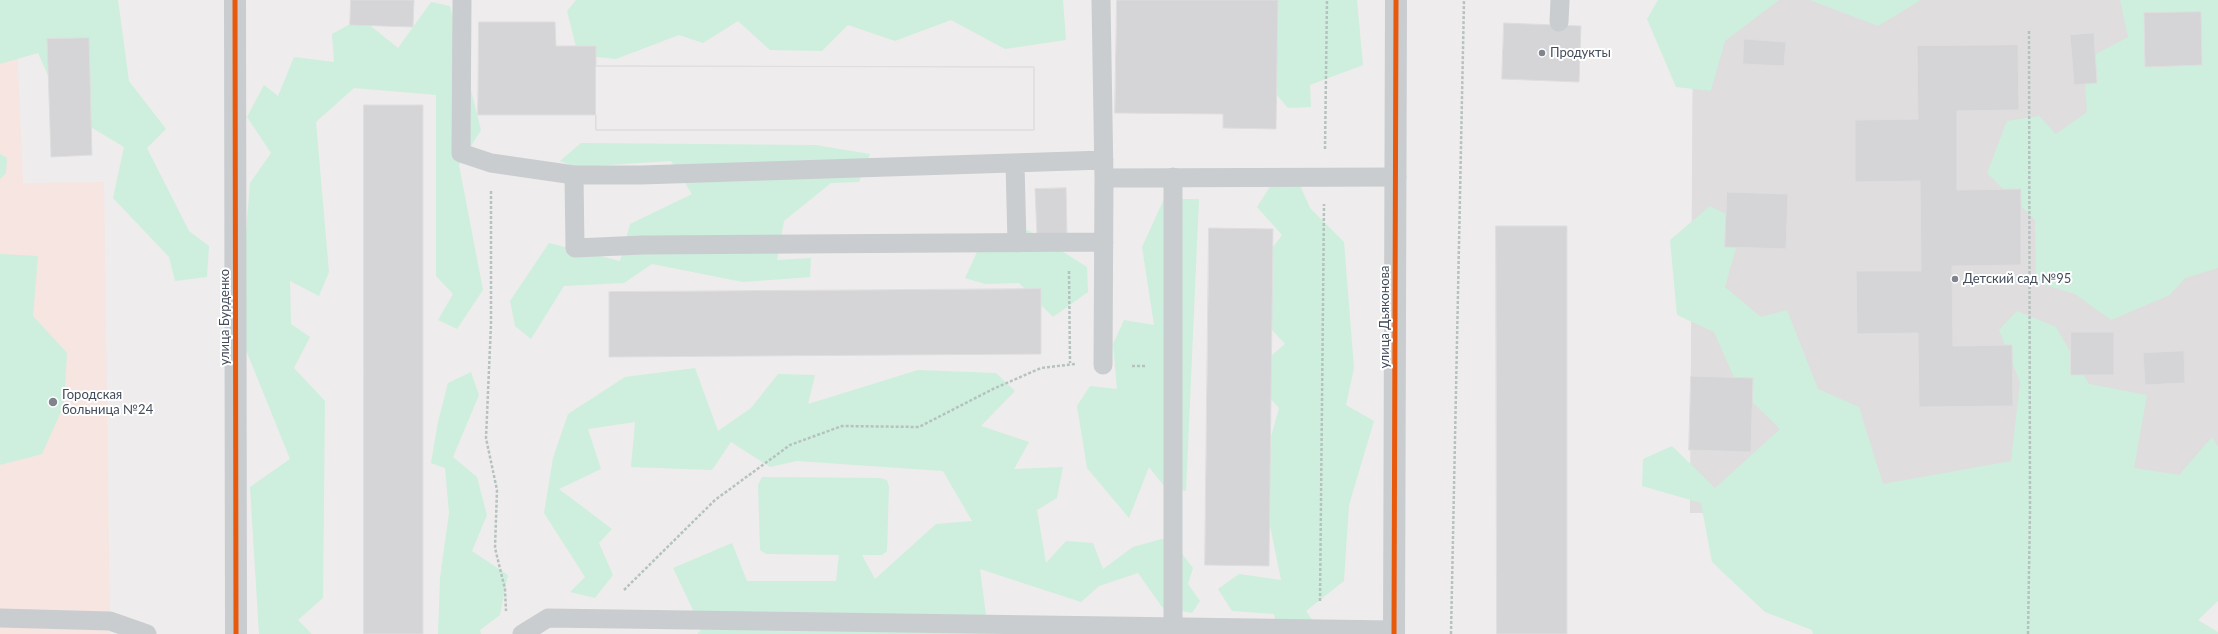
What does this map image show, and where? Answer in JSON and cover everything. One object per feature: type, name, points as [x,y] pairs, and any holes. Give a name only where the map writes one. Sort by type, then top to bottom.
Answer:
[{"type":"street","name":"улица Бурденко","points":[[235,0],[236,634]]},
{"type":"street","name":"улица Дьяконова","points":[[1394,632],[1397,177],[1396,0]]},
{"type":"lane","points":[[462,0],[461,153],[491,163],[574,175],[641,175],[1015,163],[1104,169],[1173,177],[1397,177]]},
{"type":"lane","points":[[1102,0],[1104,169],[1103,365]]},
{"type":"lane","points":[[1559,22],[1560,0]]},
{"type":"lane","points":[[1015,163],[1016,243]]},
{"type":"lane","points":[[574,175],[575,248],[643,245],[1104,242]]},
{"type":"lane","points":[[1173,177],[1173,626]]},
{"type":"lane","points":[[0,618],[110,621],[147,634]]},
{"type":"lane","points":[[522,634],[548,618],[1319,627],[1394,632]]},
{"type":"path","points":[[1319,627],[1327,0]]},
{"type":"path","points":[[1451,634],[1464,0]]},
{"type":"path","points":[[2028,634],[2030,510],[2029,30]]},
{"type":"path","points":[[491,163],[490,324],[486,438],[498,490],[495,548],[505,589],[506,619]]},
{"type":"path","points":[[1069,243],[1070,363]]},
{"type":"path","points":[[598,619],[642,570],[715,500],[790,445],[842,426],[919,427],[993,389],[1041,368],[1070,363],[1173,367]]},
{"type":"shaded area","name":"Городская больница №24","points":[[0,0],[15,0],[23,183],[104,182],[110,634],[0,634]]},
{"type":"shaded area","name":"Детский сад №95","points":[[1693,0],[2218,0],[2218,508],[1690,513]]},
{"type":"green space","points":[[0,0],[118,0],[129,81],[166,129],[147,148],[189,231],[209,246],[207,277],[175,281],[169,257],[113,198],[124,147],[64,111],[38,53],[0,64]]},
{"type":"green space","points":[[576,0],[1063,0],[1066,40],[1005,49],[951,20],[895,41],[848,25],[822,51],[770,50],[738,21],[703,43],[679,35],[616,59],[578,55],[567,11]]},
{"type":"green space","points":[[1270,0],[1357,0],[1363,65],[1310,85],[1311,107],[1288,108],[1270,87]]},
{"type":"green space","points":[[1658,0],[1779,0],[1725,41],[1711,91],[1676,87],[1647,19]]},
{"type":"green space","points":[[1810,0],[1921,0],[1878,26]]},
{"type":"green space","points":[[2120,0],[2218,0],[2218,268],[2185,278],[2170,295],[2111,320],[2075,294],[2036,282],[2035,220],[1987,173],[2007,121],[2039,116],[2056,134],[2087,112],[2083,61],[2128,37]]},
{"type":"green space","points":[[431,2],[450,6],[481,130],[459,165],[483,290],[457,329],[438,320],[453,294],[436,276],[436,95],[354,88],[316,122],[329,272],[319,296],[290,281],[291,324],[310,337],[294,368],[325,401],[323,598],[298,620],[312,634],[259,634],[250,487],[290,459],[238,330],[250,183],[271,153],[247,117],[264,85],[278,96],[294,57],[334,62],[332,34],[361,18],[398,48]]},
{"type":"green space","points":[[581,143],[815,145],[870,154],[859,182],[831,183],[784,221],[777,260],[811,258],[810,277],[743,282],[652,264],[624,283],[564,286],[531,339],[515,326],[510,301],[549,243],[620,261],[630,224],[692,194],[671,161],[576,167],[560,161]]},
{"type":"green space","points":[[0,154],[7,158],[6,173],[0,179]]},
{"type":"green space","points":[[1293,169],[1310,208],[1344,242],[1354,368],[1346,405],[1374,421],[1349,505],[1344,581],[1306,611],[1322,634],[1278,634],[1274,614],[1232,611],[1218,589],[1239,574],[1281,580],[1260,476],[1279,408],[1263,390],[1266,360],[1285,344],[1262,319],[1264,259],[1282,235],[1257,207],[1280,171]]},
{"type":"green space","points":[[1164,199],[1199,199],[1186,491],[1164,486],[1149,467],[1129,518],[1087,468],[1077,406],[1090,386],[1117,389],[1113,344],[1124,320],[1154,325],[1142,247]]},
{"type":"green space","points":[[1710,206],[1743,223],[1725,287],[1761,317],[1787,310],[1818,389],[1859,407],[1883,484],[2011,461],[2020,382],[1999,330],[2017,311],[2056,327],[2089,384],[2147,395],[2134,468],[2179,475],[2212,437],[2218,447],[2218,601],[2198,620],[2218,632],[2218,634],[1813,634],[1812,630],[1765,612],[1712,562],[1701,503],[1642,486],[1643,459],[1672,446],[1715,488],[1780,429],[1739,389],[1714,332],[1677,315],[1670,240]]},
{"type":"green space","points":[[1028,230],[1087,267],[1088,292],[1053,317],[1019,283],[985,284],[965,278],[984,237]]},
{"type":"green space","points":[[0,254],[38,256],[33,316],[67,353],[64,405],[42,454],[0,465]]},
{"type":"green space","points":[[695,368],[718,431],[751,408],[778,374],[815,375],[808,404],[918,370],[996,373],[1015,391],[981,426],[1029,442],[1014,469],[1063,467],[1057,498],[1037,510],[1046,563],[1066,541],[1093,543],[1103,569],[1133,547],[1169,537],[1193,568],[1188,584],[1200,601],[1192,613],[1162,607],[1138,573],[1099,586],[1081,602],[980,569],[986,615],[1032,634],[697,634],[702,629],[673,568],[732,543],[747,581],[836,581],[839,555],[766,554],[760,550],[758,485],[762,477],[880,478],[887,480],[889,487],[887,551],[882,555],[862,555],[875,579],[936,524],[972,521],[943,471],[797,461],[770,467],[731,442],[712,470],[631,467],[635,422],[588,429],[601,469],[559,489],[612,529],[599,543],[613,575],[595,598],[570,592],[585,577],[544,513],[553,458],[568,414],[625,377]]},
{"type":"green space","points":[[471,372],[479,395],[453,457],[477,477],[487,515],[472,551],[508,575],[500,615],[480,630],[481,634],[438,634],[440,578],[449,513],[445,468],[431,463],[438,422],[448,383]]},
{"type":"building","points":[[351,0],[414,0],[413,27],[350,25]]},
{"type":"building","points":[[1117,0],[1278,0],[1276,129],[1223,128],[1223,114],[1115,113]]},
{"type":"building","points":[[2201,12],[2202,65],[2145,67],[2144,13]]},
{"type":"building","points":[[479,22],[555,22],[556,46],[596,46],[596,66],[1034,67],[1034,130],[596,130],[596,115],[478,115]]},
{"type":"building","name":"Продукты","points":[[1504,23],[1581,26],[1579,82],[1502,79]]},
{"type":"building","points":[[2094,33],[2097,83],[2074,85],[2070,35]]},
{"type":"building","points":[[89,38],[92,155],[51,157],[47,39]]},
{"type":"building","points":[[1744,39],[1786,42],[1784,66],[1743,64]]},
{"type":"building","points":[[2018,45],[2019,110],[1957,111],[1957,190],[2021,189],[2021,265],[1952,266],[1953,346],[2012,345],[2013,406],[1919,407],[1918,333],[1857,334],[1856,271],[1921,271],[1920,181],[1855,182],[1855,120],[1918,119],[1917,46]]},
{"type":"building","points":[[596,66],[1034,67],[1034,130],[596,130]]},
{"type":"building","points":[[364,105],[423,105],[423,634],[364,634]]},
{"type":"building","points":[[1066,188],[1067,234],[1037,235],[1035,189]]},
{"type":"building","points":[[1727,192],[1788,194],[1786,249],[1725,247]]},
{"type":"building","points":[[1496,226],[1567,226],[1567,634],[1497,634]]},
{"type":"building","points":[[1209,228],[1273,229],[1269,566],[1205,565]]},
{"type":"building","points":[[1041,289],[1041,354],[609,357],[609,292]]},
{"type":"building","points":[[2071,332],[2114,332],[2114,375],[2071,375]]},
{"type":"building","points":[[2184,351],[2185,383],[2145,385],[2143,353]]},
{"type":"building","points":[[1691,376],[1753,378],[1751,452],[1689,450]]},
{"type":"cycle path","points":[[235,0],[236,634]]},
{"type":"cycle path","points":[[1394,634],[1396,0]]},
{"type":"place","name":"Продукты","points":[[1542,53]]},
{"type":"place","name":"Детский сад №95","points":[[1955,279]]},
{"type":"place","name":"Городская больница №24","points":[[53,402]]}]
